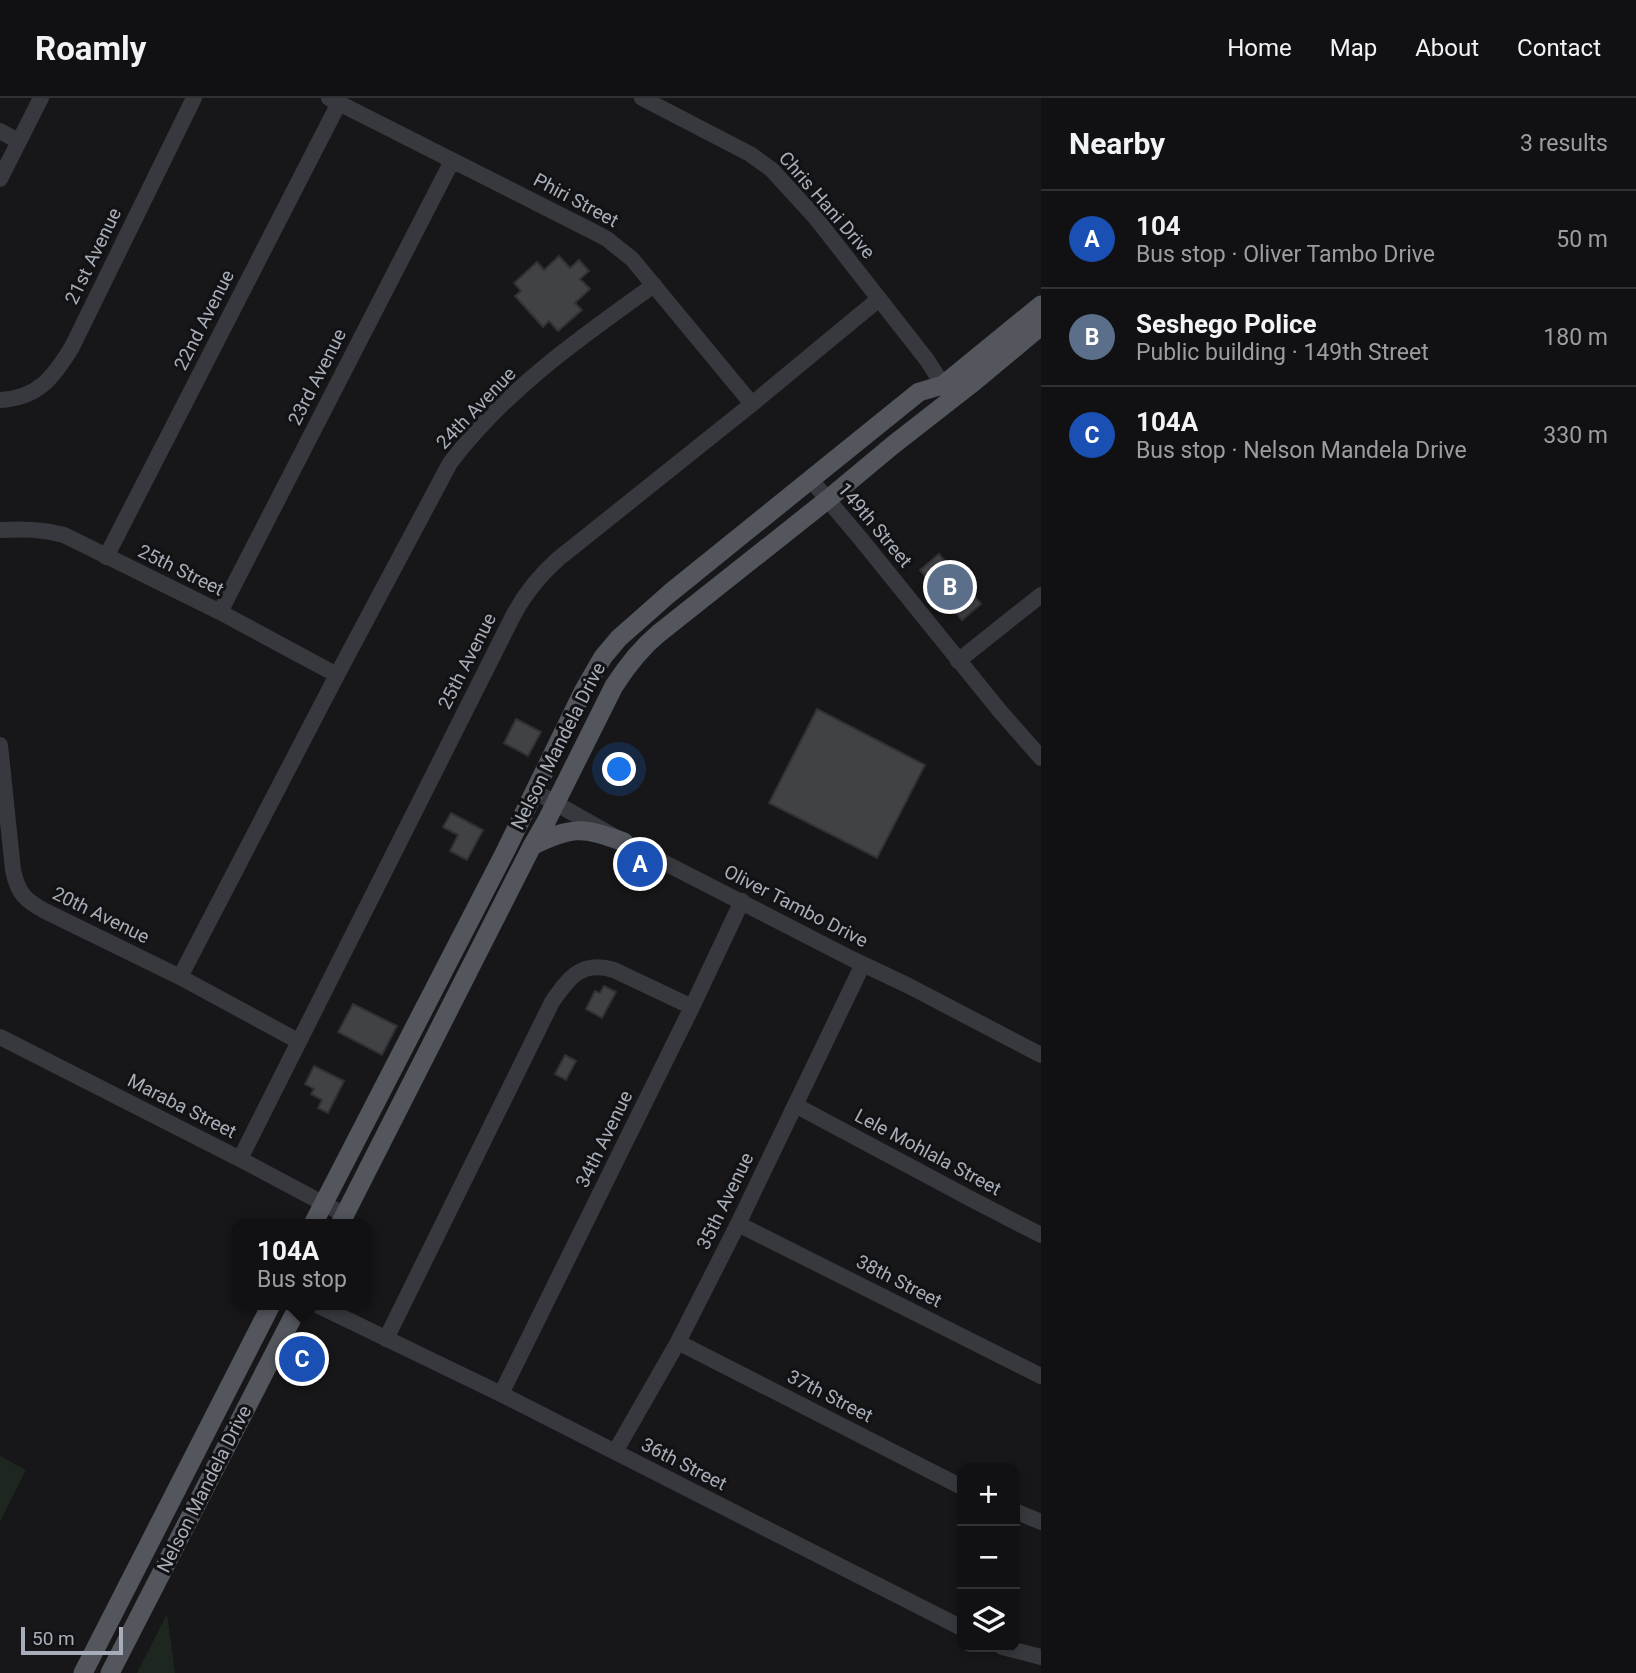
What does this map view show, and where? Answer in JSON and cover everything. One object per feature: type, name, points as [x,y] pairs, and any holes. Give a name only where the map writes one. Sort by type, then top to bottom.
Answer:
[{"type":"main road","name":"Nelson Mandela Drive","points":[[342,1219],[614,686],[642,647],[893,445],[1041,305]]},
{"type":"main road","name":"Nelson Mandela Drive","points":[[315,1219],[603,657],[619,638],[670,593],[919,393],[948,391],[1041,326]]},
{"type":"main road","points":[[532,846],[560,833],[579,830],[600,833],[624,842]]},
{"type":"main road","name":"Nelson Mandela Drive","points":[[83,1673],[268,1310]]},
{"type":"main road","name":"Nelson Mandela Drive","points":[[110,1673],[296,1310]]},
{"type":"street","points":[[0,179],[41,98]]},
{"type":"street","name":"21st Avenue","points":[[0,400],[16,399],[34,392],[49,378],[72,347],[194,98]]},
{"type":"street","name":"Chris Hani Drive","points":[[642,98],[750,153],[772,170],[814,217],[927,360],[948,391]]},
{"type":"street","name":"Phiri Street","points":[[334,100],[607,239],[632,259],[752,404]]},
{"type":"street","name":"22nd Avenue","points":[[106,557],[334,100]]},
{"type":"street","points":[[0,131],[18,141]]},
{"type":"street","name":"23rd Avenue","points":[[220,612],[452,161]]},
{"type":"street","name":"24th Avenue","points":[[180,977],[450,463],[494,413],[535,376],[585,335],[654,285]]},
{"type":"street","name":"25th Avenue","points":[[240,1159],[527,592],[540,575],[558,559],[879,299]]},
{"type":"street","name":"149th Street","points":[[811,480],[958,661],[1041,758]]},
{"type":"street","name":"25th Street","points":[[0,530],[29,528],[64,535],[220,612],[337,675]]},
{"type":"street","points":[[958,661],[1041,595]]},
{"type":"street","name":"20th Avenue","points":[[0,744],[13,870],[19,891],[33,904],[180,977],[298,1041]]},
{"type":"street","name":"Oliver Tambo Drive","points":[[534,791],[624,842],[863,964],[1039,1049]]},
{"type":"street","name":"34th Avenue","points":[[501,1394],[692,1007],[741,901]]},
{"type":"street","name":"35th Avenue","points":[[615,1452],[678,1342],[738,1224],[863,964]]},
{"type":"street","points":[[386,1339],[552,1002],[566,981],[579,971],[603,966],[692,1007]]},
{"type":"street","name":"Maraba Street","points":[[0,1037],[323,1203],[342,1219]]},
{"type":"street","name":"Lele Mohlala Street","points":[[795,1105],[1041,1235]]},
{"type":"street","name":"38th Street","points":[[738,1224],[1041,1376]]},
{"type":"street","name":"36th Street","points":[[327,1310],[501,1394],[957,1625]]},
{"type":"street","name":"37th Street","points":[[678,1342],[957,1485]]},
{"type":"street","points":[[1020,1513],[1041,1522]]},
{"type":"street","points":[[1020,1652],[1041,1657]]},
{"type":"shaded area","points":[[0,1456],[26,1470],[0,1522]]},
{"type":"shaded area","points":[[167,1614],[175,1673],[137,1673]]},
{"type":"building","points":[[559,256],[570,268],[579,260],[589,271],[580,279],[590,289],[575,303],[582,310],[558,331],[549,321],[543,327],[515,296],[521,291],[514,283],[537,262],[544,270]]},
{"type":"building","points":[[939,554],[981,604],[962,620],[920,570]]},
{"type":"building","points":[[817,709],[925,765],[877,858],[769,803]]},
{"type":"building","points":[[516,719],[541,732],[528,756],[504,743]]},
{"type":"building","points":[[451,813],[483,830],[467,860],[450,851],[458,835],[443,827]]},
{"type":"building","points":[[604,986],[616,992],[602,1018],[586,1009],[595,991],[600,993]]},
{"type":"building","points":[[353,1004],[397,1026],[382,1055],[338,1032]]},
{"type":"building","points":[[565,1055],[576,1061],[566,1080],[555,1074]]},
{"type":"building","points":[[314,1066],[344,1081],[328,1113],[318,1108],[322,1100],[311,1094],[314,1089],[305,1084]]},
{"type":"place","name":"Seshego Police","points":[[950,587]]},
{"type":"place","name":"104","points":[[640,864]]},
{"type":"place","name":"104A","points":[[302,1359]]}]
